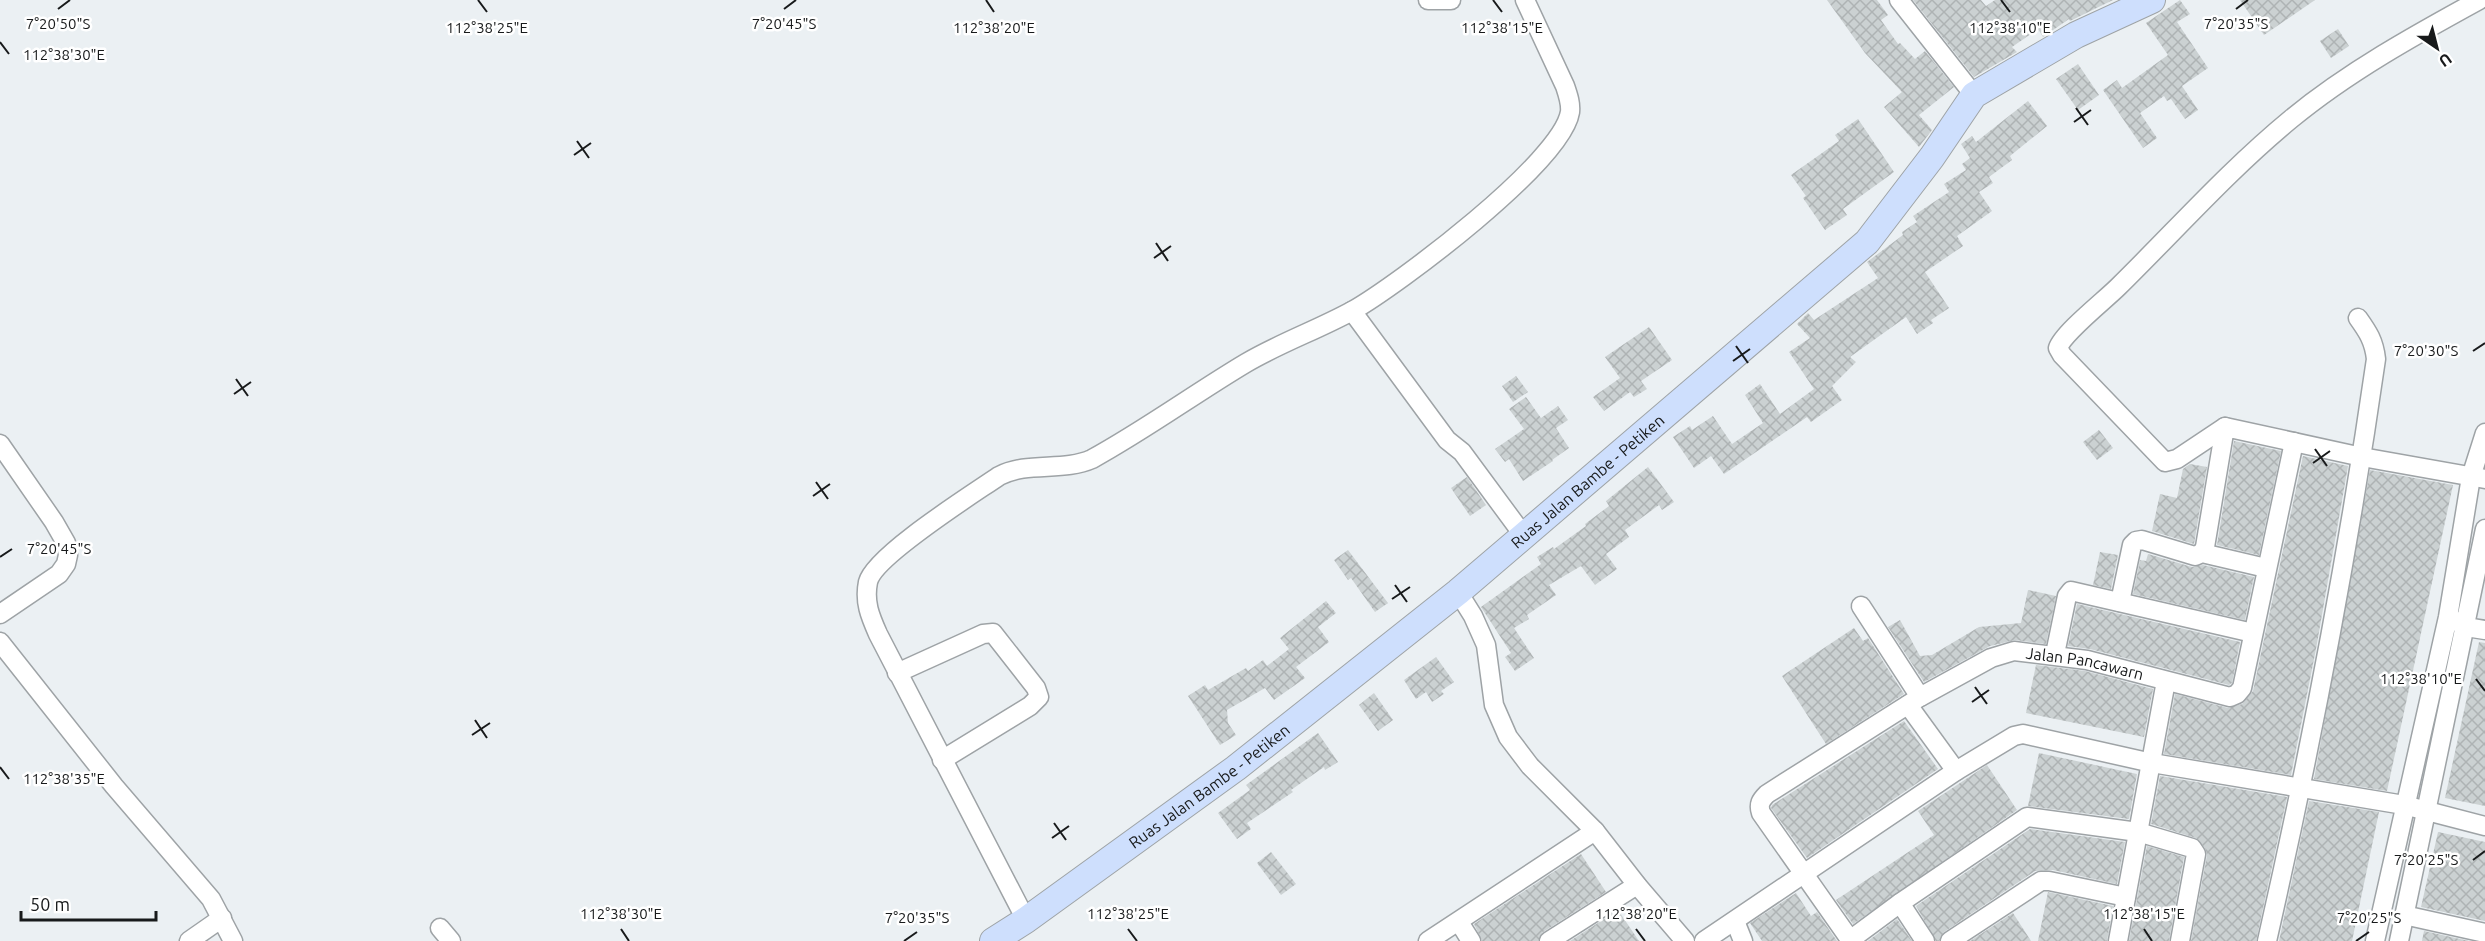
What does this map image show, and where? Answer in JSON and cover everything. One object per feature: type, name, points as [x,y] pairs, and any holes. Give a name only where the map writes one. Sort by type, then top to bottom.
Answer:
[{"type":"main road","name":"Ruas Jalan Bambe - Petiken","points":[[993,941],[1026,920],[1236,768],[1458,592],[1615,461],[1867,242],[1932,157],[1974,95],[2076,35],[2152,0]]},
{"type":"street","points":[[1428,0],[1451,0]]},
{"type":"street","points":[[1026,920],[897,673],[866,606],[868,579],[878,565],[899,547],[999,476],[1018,469],[1081,464],[1092,459],[1249,361],[1352,311],[1457,237],[1536,165],[1564,128],[1570,113],[1570,100],[1525,0]]},
{"type":"street","points":[[1899,0],[1974,95]]},
{"type":"street","points":[[2478,478],[2362,457],[2225,427],[2177,459],[2165,462],[2062,355],[2058,348],[2061,339],[2098,307],[2258,147],[2294,117],[2366,66],[2479,0]]},
{"type":"street","points":[[1352,311],[1448,440],[1462,452],[1524,536]]},
{"type":"street","points":[[2267,941],[2302,788],[2362,457],[2376,359],[2375,345],[2358,318]]},
{"type":"street","points":[[2202,553],[2205,547],[2225,427]]},
{"type":"street","points":[[2375,941],[2448,617],[2478,478],[2485,433]]},
{"type":"street","name":"Jalan Pancawarn","points":[[1803,873],[1761,813],[1759,808],[1767,794],[1914,701],[1991,658],[2014,651],[2055,654],[2087,660],[2230,697],[2237,694],[2242,687],[2294,442]]},
{"type":"street","points":[[0,444],[54,522],[66,543],[68,555],[66,564],[59,574],[0,614]]},
{"type":"street","points":[[2399,941],[2485,529]]},
{"type":"street","points":[[2120,602],[2132,545],[2142,540],[2195,556],[2202,553],[2266,567]]},
{"type":"street","points":[[2055,654],[2067,596],[2071,591],[2253,633]]},
{"type":"street","points":[[1458,592],[1473,616],[1486,645],[1494,705],[1508,738],[1530,766],[1595,831],[1636,885],[1685,941]]},
{"type":"street","points":[[1861,606],[1956,771]]},
{"type":"street","points":[[2448,617],[2466,627],[2485,630]]},
{"type":"street","points":[[897,673],[983,634],[993,633],[1036,688],[1039,697],[1030,706],[942,760]]},
{"type":"street","points":[[0,642],[114,786],[210,899],[233,941]]},
{"type":"street","points":[[2118,941],[2166,681]]},
{"type":"street","points":[[1704,941],[1956,771],[2014,736],[2023,734],[2152,763],[2404,805],[2485,826]]},
{"type":"street","points":[[1803,873],[1851,940],[1900,903],[2027,817],[2138,832],[2192,848],[2196,854],[2180,941]]},
{"type":"street","points":[[1428,941],[1595,831]]},
{"type":"street","points":[[1950,941],[2041,881],[2126,897]]},
{"type":"street","points":[[1550,941],[1636,885]]},
{"type":"street","points":[[1900,903],[1925,941]]},
{"type":"street","points":[[2404,915],[2485,933]]},
{"type":"street","points":[[189,941],[222,918]]},
{"type":"street","points":[[1735,921],[1743,941]]},
{"type":"street","points":[[1459,922],[1471,941]]},
{"type":"building","points":[[1827,0],[1877,0],[1888,15],[1881,20],[1898,44],[1900,43],[1915,59],[1925,51],[1954,87],[1919,115],[1932,130],[1919,147],[1884,107],[1902,92],[1865,53]]},
{"type":"building","points":[[1913,0],[1981,0],[1986,6],[1995,0],[2113,0],[2070,21],[2069,19],[2043,37],[2038,29],[2012,47],[2017,52],[1974,77]]},
{"type":"building","points":[[2180,0],[2190,14],[2177,22],[2208,68],[2182,86],[2198,110],[2185,119],[2171,99],[2167,101],[2164,96],[2140,113],[2157,138],[2143,148],[2103,90],[2117,80],[2122,88],[2168,55],[2146,23]]},
{"type":"building","points":[[2240,0],[2315,0],[2264,35]]},
{"type":"building","points":[[2338,29],[2349,46],[2331,58],[2320,41]]},
{"type":"building","points":[[2078,64],[2099,95],[2078,110],[2056,79]]},
{"type":"building","points":[[2028,101],[2047,126],[2010,156],[2012,160],[1989,177],[1993,183],[1979,192],[1992,211],[1957,236],[1963,246],[1925,272],[1949,308],[1931,320],[1933,323],[1917,334],[1906,317],[1850,357],[1856,362],[1832,386],[1842,400],[1811,422],[1807,417],[1724,474],[1711,456],[1694,468],[1673,437],[1690,426],[1692,430],[1713,416],[1732,444],[1763,423],[1745,395],[1760,384],[1780,414],[1814,389],[1789,352],[1810,338],[1797,324],[1808,313],[1814,320],[1878,278],[1867,262],[1917,222],[1913,216],[1949,192],[1944,184],[1966,170],[1962,164],[1970,158],[1961,144],[1972,136],[1976,142]]},
{"type":"building","points":[[1858,119],[1894,172],[1843,209],[1847,215],[1825,230],[1803,198],[1806,196],[1791,175],[1839,141],[1835,135]]},
{"type":"building","points":[[1649,327],[1672,360],[1641,381],[1647,389],[1634,397],[1630,392],[1604,411],[1593,397],[1620,378],[1605,357]]},
{"type":"building","points":[[1516,376],[1528,392],[1513,402],[1502,386]]},
{"type":"building","points":[[1526,397],[1541,418],[1558,406],[1568,420],[1556,428],[1569,448],[1523,481],[1509,459],[1505,462],[1495,449],[1524,429],[1509,409]]},
{"type":"building","points":[[2099,430],[2113,448],[2097,460],[2083,442]]},
{"type":"building","points":[[2234,441],[2281,451],[2259,555],[2217,545]]},
{"type":"building","points":[[2303,456],[2348,466],[2291,775],[2164,754],[2175,694],[2228,708],[2242,704],[2253,691]]},
{"type":"building","points":[[2190,464],[2207,467],[2194,544],[2152,531],[2160,494],[2177,498],[2183,469]]},
{"type":"building","points":[[1648,467],[1674,502],[1662,510],[1659,505],[1625,530],[1629,537],[1606,554],[1617,569],[1595,585],[1581,566],[1549,585],[1556,595],[1527,615],[1529,619],[1514,628],[1534,658],[1515,671],[1505,657],[1511,653],[1481,607],[1541,564],[1537,557],[1553,547],[1554,549],[1586,526],[1585,524],[1609,506],[1606,501]]},
{"type":"building","points":[[2370,470],[2453,485],[2387,791],[2314,779]]},
{"type":"building","points":[[1467,477],[1486,505],[1470,516],[1451,488]]},
{"type":"building","points":[[1348,550],[1388,603],[1375,612],[1351,578],[1348,580],[1334,560]]},
{"type":"building","points":[[2100,552],[2118,555],[2111,589],[2093,585]]},
{"type":"building","points":[[2148,554],[2192,567],[2203,565],[2254,577],[2245,620],[2133,594],[2140,560],[2146,561]]},
{"type":"building","points":[[2028,590],[2056,596],[2046,644],[2015,640],[1990,646],[1924,682],[1888,627],[1900,620],[1920,656],[1932,655],[1979,627],[2021,623]]},
{"type":"building","points":[[1326,601],[1336,613],[1318,627],[1329,642],[1296,667],[1305,678],[1274,700],[1265,688],[1227,710],[1228,723],[1236,735],[1220,745],[1188,696],[1205,685],[1208,690],[1246,668],[1248,671],[1263,660],[1267,666],[1289,649],[1280,638]]},
{"type":"building","points":[[2077,604],[2240,642],[2232,683],[2229,685],[2090,649],[2068,646]]},
{"type":"building","points":[[1854,628],[1863,641],[1868,638],[1904,694],[1826,744],[1782,676]]},
{"type":"building","points":[[2479,642],[2485,643],[2485,806],[2445,798]]},
{"type":"building","points":[[1436,657],[1454,682],[1441,691],[1444,694],[1432,702],[1426,692],[1416,699],[1404,680]]},
{"type":"building","points":[[2036,665],[2085,671],[2153,689],[2144,737],[2026,713]]},
{"type":"building","points":[[1374,693],[1393,720],[1378,731],[1359,705]]},
{"type":"building","points":[[1904,721],[1938,769],[1807,858],[1771,808],[1772,805]]},
{"type":"building","points":[[1318,733],[1338,762],[1325,770],[1324,767],[1291,790],[1293,792],[1247,823],[1251,829],[1237,839],[1218,813],[1250,790],[1246,785]]},
{"type":"building","points":[[2039,753],[2137,774],[2129,819],[2028,806]]},
{"type":"building","points":[[1987,765],[2017,810],[1853,924],[1836,900],[1934,835],[1918,811]]},
{"type":"building","points":[[2160,776],[2287,797],[2256,941],[2191,941],[2207,855],[2205,848],[2196,838],[2151,824]]},
{"type":"building","points":[[2309,801],[2379,812],[2352,941],[2279,941]]},
{"type":"building","points":[[2030,829],[2125,842],[2117,884],[2053,870],[2035,871],[1944,932],[1939,941],[1936,941],[1916,906]]},
{"type":"building","points":[[2438,832],[2485,842],[2485,921],[2421,907]]},
{"type":"building","points":[[2147,846],[2184,857],[2169,941],[2129,941]]},
{"type":"building","points":[[1271,852],[1296,884],[1281,895],[1257,863]]},
{"type":"building","points":[[1581,854],[1606,892],[1543,932],[1538,941],[1482,941],[1474,924]]},
{"type":"building","points":[[2048,892],[2113,906],[2107,941],[2038,941]]},
{"type":"building","points":[[1796,893],[1811,916],[1817,912],[1837,941],[1762,941],[1750,923]]},
{"type":"building","points":[[1618,910],[1639,941],[1570,941]]},
{"type":"building","points":[[2013,913],[2031,941],[1970,941]]},
{"type":"building","points":[[1897,919],[1912,941],[1868,941]]},
{"type":"building","points":[[2424,931],[2469,941],[2422,941]]}]
